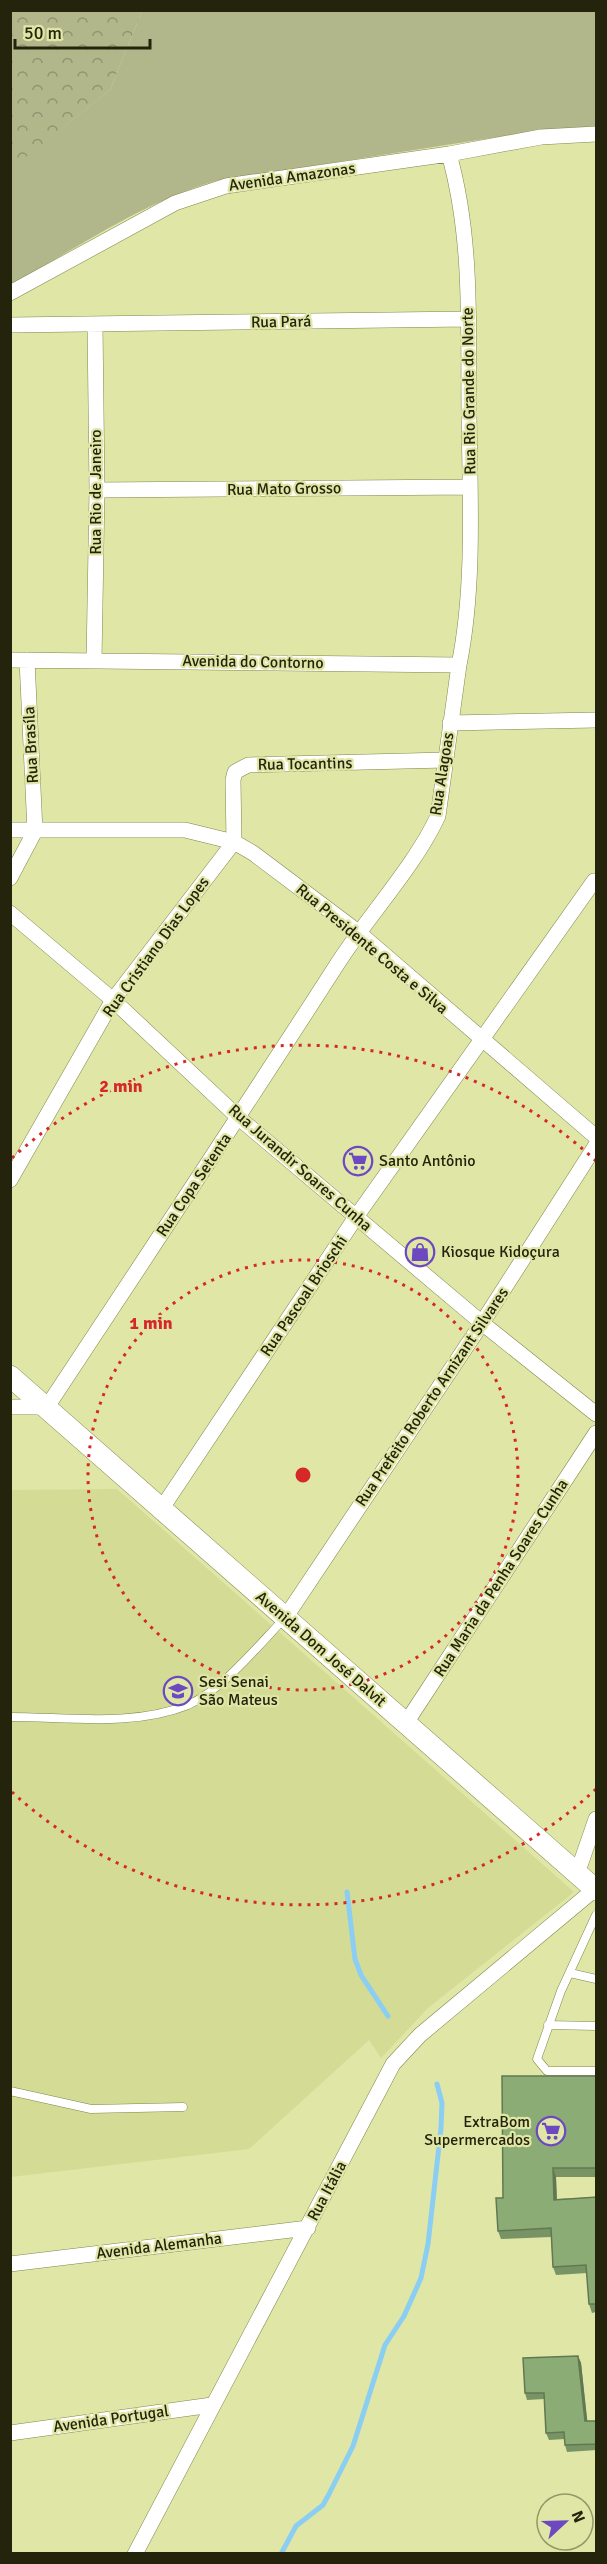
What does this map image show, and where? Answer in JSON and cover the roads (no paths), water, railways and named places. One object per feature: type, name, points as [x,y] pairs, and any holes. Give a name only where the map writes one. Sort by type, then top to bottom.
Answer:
[{"type":"street","name":"Avenida Amazonas","points":[[10,293],[175,203],[226,186],[449,154],[541,138],[597,134]]},
{"type":"street","name":"Rua Rio Grande do Norte","points":[[449,154],[464,213],[468,319],[470,487],[466,629],[459,664]]},
{"type":"street","name":"Rua Pará","points":[[10,326],[468,319]]},
{"type":"street","name":"Rua Rio de Janeiro","points":[[94,661],[97,490],[95,324]]},
{"type":"street","name":"Rua Mato Grosso","points":[[97,490],[470,487]]},
{"type":"street","name":"Avenida do Contorno","points":[[10,660],[459,664]]},
{"type":"street","name":"Rua Brasíla","points":[[27,660],[35,831]]},
{"type":"street","name":"Rua Alagoas","points":[[358,932],[429,834],[438,816],[459,664]]},
{"type":"street","points":[[450,723],[597,720]]},
{"type":"street","name":"Rua Tocantins","points":[[234,842],[233,780],[235,772],[248,765],[446,760]]},
{"type":"street","name":"Rua Presidente Costa e Silva","points":[[10,830],[185,830],[234,842],[254,853],[358,932],[481,1040],[597,1137]]},
{"type":"street","points":[[10,878],[35,831]]},
{"type":"street","name":"Rua Cristiano Dias Lopes","points":[[10,1180],[113,1000],[234,842]]},
{"type":"street","name":"Rua Pascoal Brioschi","points":[[162,1508],[357,1217],[594,881]]},
{"type":"street","name":"Rua Jurandir Soares Cunha","points":[[10,913],[113,1000],[239,1118],[482,1323],[597,1414]]},
{"type":"street","name":"Rua Copa Setenta","points":[[46,1407],[239,1118],[358,932]]},
{"type":"street","name":"Rua Prefeito Roberto Arnizant Silvares","points":[[285,1618],[482,1323],[597,1145]]},
{"type":"street","name":"Avenida Dom José Dalvit","points":[[10,1376],[596,1890]]},
{"type":"street","points":[[15,1407],[46,1407]]},
{"type":"street","name":"Rua Maria da Penha Soares Cunha","points":[[406,1723],[597,1433]]},
{"type":"street","points":[[577,1874],[597,1819]]},
{"type":"street","name":"Rua Itália","points":[[135,2553],[393,2064],[420,2035],[596,1890]]},
{"type":"street","name":"Avenida Alemanha","points":[[10,2264],[308,2228]]},
{"type":"street","name":"Avenida Portugal","points":[[10,2433],[212,2405]]},
{"type":"lane","points":[[10,1717],[140,1718],[189,1704],[214,1688],[285,1618]]},
{"type":"lane","points":[[597,1914],[548,2025],[537,2059],[540,2066],[547,2071],[597,2071]]},
{"type":"lane","points":[[570,1973],[597,1979]]},
{"type":"lane","points":[[548,2025],[597,2026]]},
{"type":"lane","points":[[10,2091],[91,2109],[183,2107]]},
{"type":"waterway","points":[[347,1892],[355,1959],[361,1975],[388,2016]]},
{"type":"waterway","points":[[281,2554],[296,2526],[323,2505],[329,2494],[353,2446],[385,2345],[404,2316],[421,2278],[428,2244],[441,2128],[442,2103],[437,2084]]},
{"type":"place","name":"Santo Antônio","points":[[358,1161]]},
{"type":"place","name":"Kiosque Kidoçura","points":[[420,1252]]},
{"type":"place","name":"Sesi Senai São Mateus","points":[[178,1691]]},
{"type":"place","name":"ExtraBom Supermercados","points":[[551,2131]]}]
